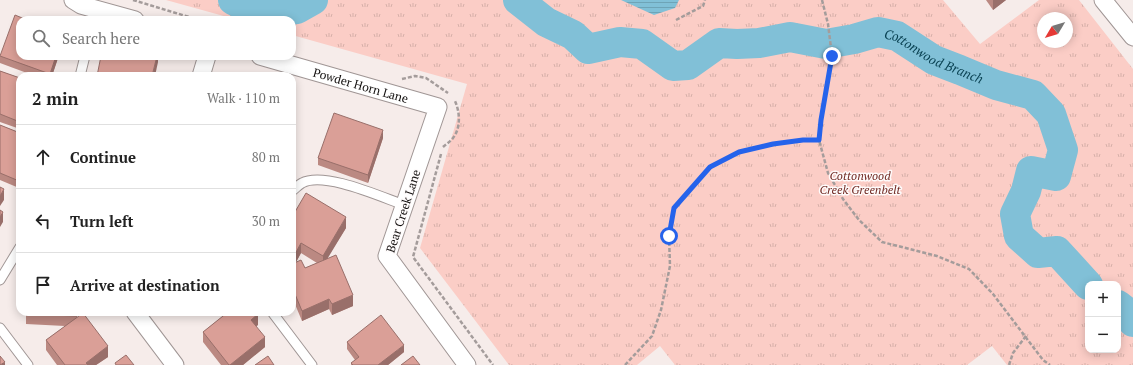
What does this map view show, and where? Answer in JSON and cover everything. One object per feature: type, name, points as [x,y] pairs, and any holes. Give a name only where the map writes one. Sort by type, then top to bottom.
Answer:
[{"type":"street","points":[[73,0],[96,15]]},
{"type":"street","points":[[1103,0],[1133,37]]},
{"type":"street","points":[[202,72],[206,60]]},
{"type":"street","name":"Powder Horn Lane","points":[[274,60],[438,107]]},
{"type":"street","name":"Bear Creek Lane","points":[[438,107],[387,256],[467,365]]},
{"type":"street","points":[[138,316],[175,365]]},
{"type":"lane","points":[[81,72],[85,60]]},
{"type":"lane","points":[[296,188],[303,183],[317,181],[341,183],[404,206]]},
{"type":"lane","points":[[0,280],[16,254]]},
{"type":"lane","points":[[275,316],[312,365]]},
{"type":"lane","points":[[0,328],[28,365]]},
{"type":"path","points":[[133,0],[186,16]]},
{"type":"path","points":[[676,20],[703,6],[705,0]]},
{"type":"path","points":[[822,0],[832,54],[819,140],[828,173],[843,200],[859,220],[882,242],[937,256],[969,269],[993,294],[1026,336],[1042,360],[1050,365]]},
{"type":"path","points":[[454,99],[459,118],[456,132],[453,138],[442,148],[439,164],[412,257],[492,365]]},
{"type":"path","points":[[625,365],[652,336],[661,310],[670,266],[669,236],[674,208],[710,167],[739,152],[773,144],[803,140],[819,140]]},
{"type":"path","points":[[1009,365],[1013,352],[1026,336]]},
{"type":"green space","name":"Cottonwood Creek Greenbelt","points":[[166,0],[943,0],[980,44],[1039,0],[1079,0],[1133,69],[1133,365],[1007,365],[992,346],[967,365],[675,365],[660,346],[637,365],[509,365],[420,248],[467,84],[296,36],[296,16],[224,16]]},
{"type":"water","points":[[621,0],[679,0],[675,8],[654,15]]},
{"type":"building","points":[[15,15],[17,16],[16,16],[16,60],[55,60],[51,72],[44,72],[0,56]]},
{"type":"building","points":[[100,60],[156,60],[153,72],[98,72]]},
{"type":"building","points":[[0,71],[16,77],[16,120],[0,114]]},
{"type":"building","points":[[334,113],[383,130],[368,175],[318,158]]},
{"type":"building","points":[[0,125],[16,131],[16,180],[0,173]]},
{"type":"building","points":[[0,187],[4,189],[0,196]]},
{"type":"building","points":[[306,193],[346,217],[323,256],[301,243],[296,252],[296,210]]},
{"type":"building","points":[[0,210],[3,212],[0,217]]},
{"type":"building","points":[[336,255],[353,295],[332,304],[329,299],[302,311],[296,297],[296,262],[301,260],[305,268]]},
{"type":"building","points":[[381,315],[404,345],[378,365],[353,365],[351,363],[359,357],[347,342]]},
{"type":"building","points":[[79,316],[85,316],[108,346],[86,363],[88,365],[65,365],[46,340]]},
{"type":"building","points":[[223,316],[256,316],[251,320],[265,337],[229,365],[203,332]]},
{"type":"building","points":[[126,355],[134,365],[116,365],[115,363]]},
{"type":"building","points":[[0,356],[5,362],[0,365]]},
{"type":"building","points":[[268,356],[274,365],[255,365]]},
{"type":"building","points":[[413,356],[420,365],[401,365]]},
{"type":"waterway","name":"Cottonwood Branch","points":[[233,0],[266,12],[297,9],[313,0]]},
{"type":"waterway","name":"Cottonwood Branch","points":[[518,0],[546,22],[573,35],[588,49],[620,42],[642,44],[673,66],[688,65],[719,43],[759,43],[790,37],[826,44],[854,39],[878,32],[897,36],[934,60],[996,85],[1033,95],[1051,114],[1063,150],[1056,176],[1031,171],[1026,191],[1015,214],[1019,236],[1038,253],[1057,251],[1085,282]]},
{"type":"waterway","name":"Cottonwood Branch","points":[[1121,307],[1127,312],[1133,322]]},
{"type":"route","points":[[669,236],[674,208],[710,167],[739,152],[773,144],[803,140],[819,140],[832,56]]}]
